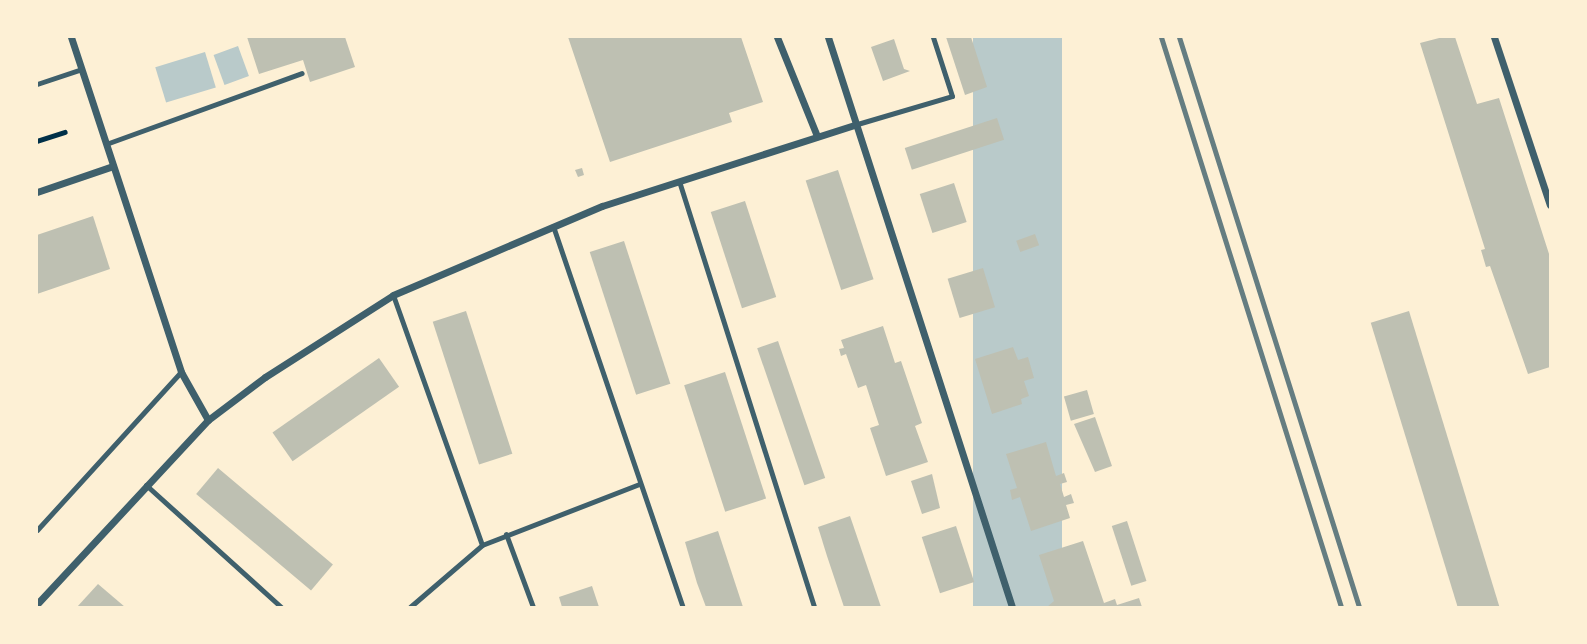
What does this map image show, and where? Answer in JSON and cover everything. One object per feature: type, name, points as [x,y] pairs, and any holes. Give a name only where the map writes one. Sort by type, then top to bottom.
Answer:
[{"type":"street","points":[[71,37],[181,372],[208,420]]},
{"type":"street","points":[[777,37],[817,136]]},
{"type":"street","points":[[828,37],[854,125],[1012,607]]},
{"type":"street","points":[[1494,37],[1550,205]]},
{"type":"street","points":[[39,604],[208,420],[265,377],[393,295],[553,226],[678,181],[854,125]]},
{"type":"street","points":[[37,192],[113,166]]},
{"type":"lane","points":[[854,125],[952,96],[933,37]]},
{"type":"lane","points":[[37,84],[82,69]]},
{"type":"lane","points":[[106,144],[302,73]]},
{"type":"lane","points":[[678,181],[814,607]]},
{"type":"lane","points":[[553,226],[682,607]]},
{"type":"lane","points":[[393,295],[482,545]]},
{"type":"lane","points":[[37,530],[181,372]]},
{"type":"lane","points":[[410,607],[482,545],[639,484]]},
{"type":"lane","points":[[146,485],[281,607]]},
{"type":"lane","points":[[506,534],[533,607]]},
{"type":"path","points":[[37,141],[65,132]]},
{"type":"shaded area","points":[[973,37],[1062,37],[1062,607],[973,607]]},
{"type":"shaded area","points":[[238,46],[249,76],[225,85],[214,55]]},
{"type":"shaded area","points":[[205,52],[216,87],[166,103],[155,67]]},
{"type":"building","points":[[247,37],[345,37],[355,67],[310,82],[303,60],[259,74]]},
{"type":"building","points":[[568,37],[741,37],[763,102],[729,113],[732,122],[610,162]]},
{"type":"building","points":[[946,37],[971,37],[987,87],[965,95]]},
{"type":"building","points":[[1455,37],[1477,104],[1499,98],[1550,257],[1550,367],[1528,374],[1490,266],[1486,267],[1481,250],[1485,249],[1420,43]]},
{"type":"building","points":[[894,39],[904,69],[910,71],[883,81],[871,47]]},
{"type":"building","points":[[997,118],[1004,140],[912,170],[905,148]]},
{"type":"building","points":[[582,168],[584,175],[578,177],[575,170]]},
{"type":"building","points":[[838,170],[874,279],[841,290],[806,181]]},
{"type":"building","points":[[954,183],[967,222],[932,233],[920,194]]},
{"type":"building","points":[[745,201],[776,297],[742,308],[711,212]]},
{"type":"building","points":[[93,216],[110,269],[37,294],[37,235]]},
{"type":"building","points":[[1035,234],[1039,245],[1020,252],[1016,241]]},
{"type":"building","points":[[624,241],[670,384],[636,395],[590,252]]},
{"type":"building","points":[[983,268],[995,307],[960,318],[948,279]]},
{"type":"building","points":[[466,311],[512,454],[479,464],[433,322]]},
{"type":"building","points":[[1409,311],[1499,607],[1458,607],[1371,323]]},
{"type":"building","points":[[883,326],[895,363],[901,361],[922,423],[915,426],[928,462],[886,476],[870,428],[879,425],[866,385],[858,388],[846,354],[841,356],[839,349],[844,348],[841,340]]},
{"type":"building","points":[[778,341],[825,478],[804,485],[757,348]]},
{"type":"building","points":[[1013,347],[1018,360],[1028,357],[1034,378],[1024,381],[1029,396],[1021,399],[1022,404],[992,414],[975,359]]},
{"type":"building","points":[[379,358],[399,387],[293,461],[273,433]]},
{"type":"building","points":[[725,372],[766,498],[725,512],[684,385]]},
{"type":"building","points":[[1087,390],[1094,414],[1071,421],[1064,397]]},
{"type":"building","points":[[1095,417],[1112,466],[1095,472],[1074,424]]},
{"type":"building","points":[[1046,442],[1056,476],[1064,473],[1067,482],[1060,484],[1064,497],[1071,494],[1074,503],[1066,505],[1070,518],[1031,531],[1020,497],[1012,500],[1010,490],[1017,488],[1006,454]]},
{"type":"building","points":[[218,468],[333,564],[311,590],[196,494]]},
{"type":"building","points":[[932,474],[940,508],[922,514],[911,481]]},
{"type":"building","points":[[850,516],[881,607],[844,607],[818,527]]},
{"type":"building","points":[[1127,521],[1146,581],[1131,586],[1112,526]]},
{"type":"building","points":[[956,526],[974,582],[940,593],[922,537]]},
{"type":"building","points":[[718,531],[743,607],[706,607],[697,583],[685,542]]},
{"type":"building","points":[[1083,541],[1104,603],[1115,599],[1117,605],[1139,598],[1142,607],[1047,607],[1054,601],[1039,555]]},
{"type":"building","points":[[98,584],[125,607],[77,607]]},
{"type":"building","points":[[592,586],[599,607],[562,607],[559,597]]},
{"type":"railway","points":[[1161,37],[1341,607]]},
{"type":"railway","points":[[1179,37],[1359,607]]}]
